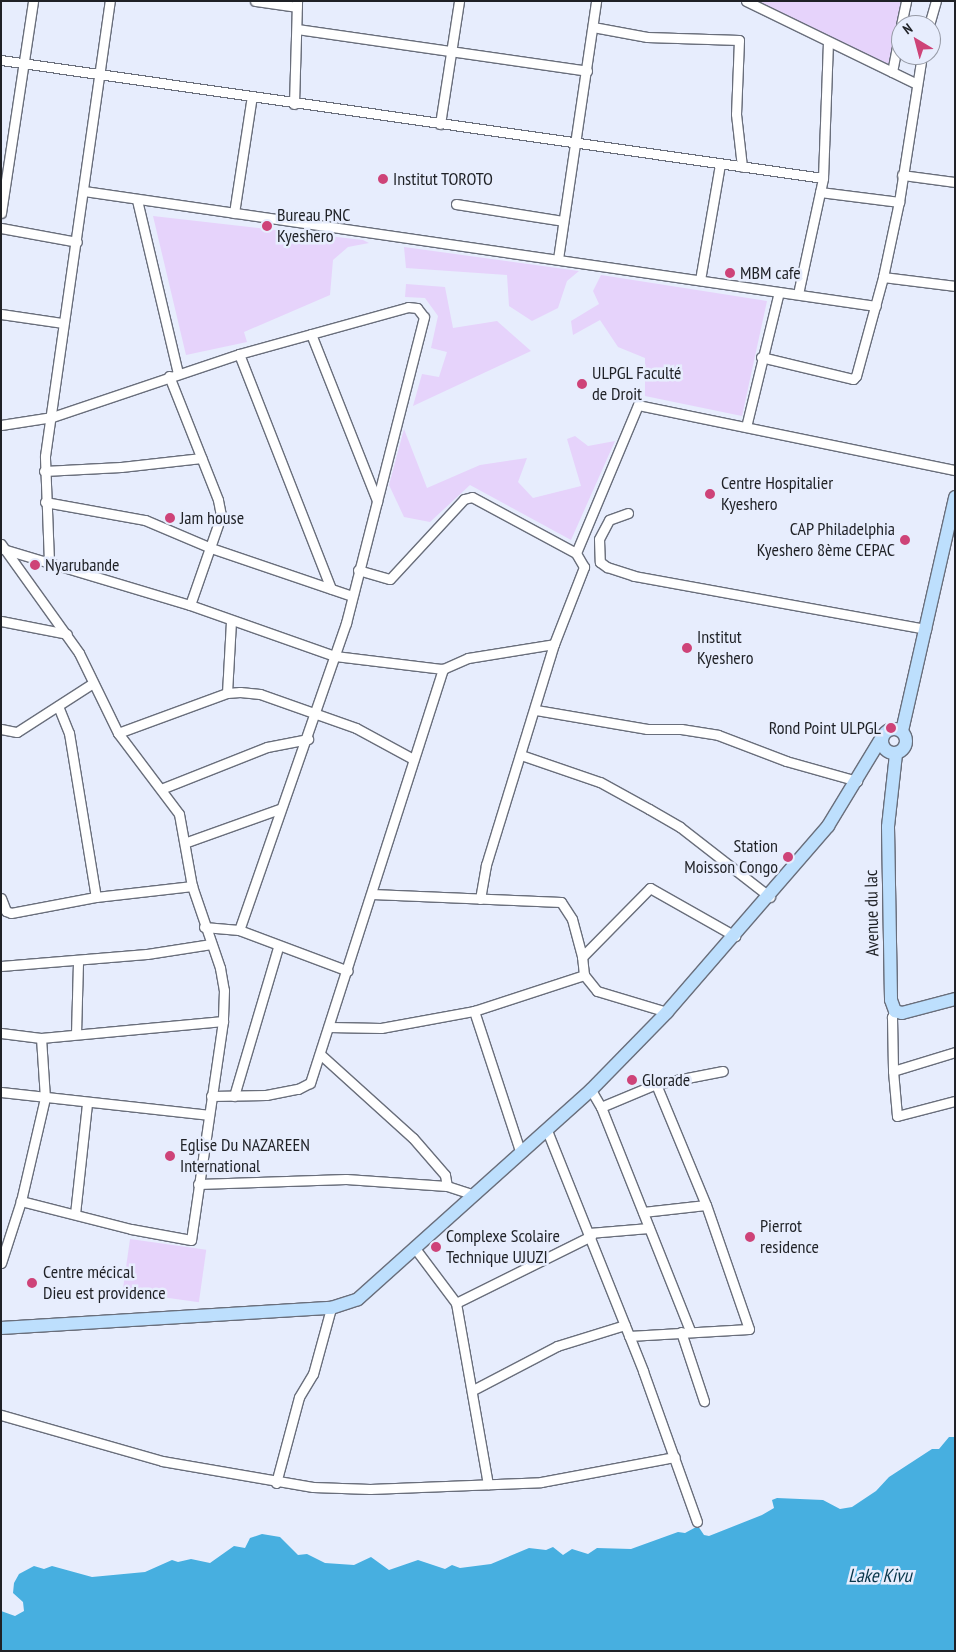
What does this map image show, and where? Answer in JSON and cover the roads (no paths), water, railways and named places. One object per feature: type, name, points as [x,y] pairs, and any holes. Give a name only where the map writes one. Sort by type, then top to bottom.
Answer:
[{"type":"street","points":[[1,213],[26,63],[33,1]]},
{"type":"street","points":[[49,562],[44,471],[63,323],[77,242],[110,1]]},
{"type":"street","points":[[255,1],[298,4],[294,104]]},
{"type":"street","points":[[440,124],[459,1]]},
{"type":"street","points":[[558,258],[596,1]]},
{"type":"street","points":[[746,1],[828,43],[915,83]]},
{"type":"street","points":[[903,15],[906,1]]},
{"type":"street","points":[[932,15],[936,1]]},
{"type":"street","points":[[593,27],[647,37],[739,40],[736,114],[742,166]]},
{"type":"street","points":[[297,29],[587,71]]},
{"type":"street","points":[[798,294],[823,178],[828,43]]},
{"type":"street","points":[[1,60],[252,96],[294,104],[823,178]]},
{"type":"street","points":[[892,72],[893,65]]},
{"type":"street","points":[[762,356],[853,379],[876,306],[899,202],[915,83],[920,65]]},
{"type":"street","points":[[234,213],[252,96]]},
{"type":"street","points":[[700,280],[720,164]]},
{"type":"street","points":[[902,174],[955,182]]},
{"type":"street","points":[[84,191],[558,258],[876,306]]},
{"type":"street","points":[[820,192],[899,202]]},
{"type":"street","points":[[137,200],[173,375],[201,458],[218,500],[221,516],[190,605]]},
{"type":"street","points":[[456,204],[563,221]]},
{"type":"street","points":[[1,228],[77,242]]},
{"type":"street","points":[[883,277],[955,286]]},
{"type":"street","points":[[746,427],[779,292]]},
{"type":"street","points":[[1,426],[52,417],[239,354],[408,308],[417,308],[424,316],[352,596],[317,714],[279,810],[239,930]]},
{"type":"street","points":[[1,314],[63,323]]},
{"type":"street","points":[[311,334],[377,501]]},
{"type":"street","points":[[239,354],[331,589]]},
{"type":"street","points":[[576,553],[638,405],[955,470]]},
{"type":"street","points":[[44,471],[121,467],[201,458]]},
{"type":"street","points":[[358,570],[390,579],[464,499],[472,496],[576,553],[584,567],[554,644],[536,710],[486,865],[480,899]]},
{"type":"street","points":[[45,502],[145,520],[211,548],[352,596]]},
{"type":"street","points":[[882,739],[884,749],[896,754],[906,744],[902,731],[910,685],[926,629],[954,505]]},
{"type":"street","points":[[628,513],[609,520],[599,539],[600,562],[607,567],[634,576],[926,629]]},
{"type":"street","points":[[2,547],[190,605],[334,656],[443,669],[468,658],[554,644]]},
{"type":"street","points":[[2,547],[67,634],[118,733],[179,814],[186,842],[192,886],[204,927],[212,944],[224,990],[223,1021],[198,1184],[193,1238],[188,1241],[21,1201]]},
{"type":"street","points":[[227,692],[231,621]]},
{"type":"street","points":[[1,622],[67,634]]},
{"type":"street","points":[[211,1096],[266,1095],[305,1086],[314,1074],[443,669]]},
{"type":"street","points":[[1,729],[17,732],[93,683]]},
{"type":"street","points":[[118,733],[227,692],[260,694],[366,732],[413,759]]},
{"type":"street","points":[[58,706],[69,733],[96,897]]},
{"type":"street","points":[[536,710],[647,729],[681,729],[718,735],[786,761],[857,781]]},
{"type":"street","points":[[1,1328],[332,1308],[358,1299],[520,1151],[592,1090],[667,1012],[770,897],[828,826],[888,730],[902,731]]},
{"type":"street","points":[[161,790],[267,747],[308,739]]},
{"type":"street","name":"Avenue du lac","points":[[896,754],[888,827],[891,1000],[896,1011]]},
{"type":"street","points":[[521,755],[600,782],[649,809],[680,827],[770,897]]},
{"type":"street","points":[[186,842],[279,810]]},
{"type":"street","points":[[1,898],[6,911],[10,913],[96,897],[192,886]]},
{"type":"street","points":[[582,957],[650,888],[735,936]]},
{"type":"street","points":[[372,894],[561,902],[572,919],[582,957],[584,974],[597,991],[667,1012]]},
{"type":"street","points":[[204,927],[239,930],[278,947],[348,971]]},
{"type":"street","points":[[1,966],[78,960],[212,944]]},
{"type":"street","points":[[234,1096],[278,947]]},
{"type":"street","points":[[76,1034],[78,960]]},
{"type":"street","points":[[329,1027],[381,1028],[474,1011],[584,974]]},
{"type":"street","points":[[955,999],[914,1011],[896,1011],[892,1018],[893,1071],[897,1116],[955,1101]]},
{"type":"street","points":[[474,1011],[520,1151]]},
{"type":"street","points":[[1,1033],[41,1038],[223,1021]]},
{"type":"street","points":[[1,1263],[21,1201],[44,1098],[41,1038]]},
{"type":"street","points":[[893,1071],[955,1052]]},
{"type":"street","points":[[320,1054],[412,1138],[445,1176],[447,1186]]},
{"type":"street","points":[[602,1107],[656,1084],[723,1071]]},
{"type":"street","points":[[629,1336],[749,1329],[706,1205],[656,1084]]},
{"type":"street","points":[[592,1090],[602,1107],[649,1228],[685,1332],[704,1401]]},
{"type":"street","points":[[1,1092],[208,1115]]},
{"type":"street","points":[[75,1214],[87,1103]]},
{"type":"street","points":[[546,1128],[590,1234],[629,1336],[675,1457],[696,1522]]},
{"type":"street","points":[[198,1184],[309,1179],[447,1186],[472,1194]]},
{"type":"street","points":[[643,1212],[706,1205]]},
{"type":"street","points":[[456,1303],[590,1234],[649,1228]]},
{"type":"street","points":[[414,1247],[456,1303],[473,1390],[488,1484]]},
{"type":"street","points":[[276,1483],[300,1397],[313,1374],[332,1308]]},
{"type":"street","points":[[473,1390],[557,1346],[624,1325]]},
{"type":"street","points":[[1,1415],[162,1461],[276,1483],[370,1489],[569,1479],[675,1457]]},
{"type":"water","name":"Lake Kivu","points":[[949,1437],[955,1437],[955,1651],[1,1651],[1,1611],[15,1616],[24,1611],[23,1602],[13,1593],[14,1583],[19,1574],[34,1566],[44,1569],[52,1566],[92,1577],[145,1572],[172,1560],[178,1562],[191,1559],[210,1563],[234,1546],[245,1548],[250,1538],[262,1534],[280,1537],[298,1555],[307,1554],[325,1563],[354,1565],[371,1557],[389,1570],[418,1560],[445,1569],[452,1565],[460,1568],[491,1564],[529,1548],[546,1550],[553,1547],[563,1555],[572,1549],[588,1554],[597,1548],[631,1549],[678,1532],[685,1533],[698,1526],[704,1535],[709,1536],[762,1515],[774,1508],[772,1500],[777,1498],[823,1500],[840,1509],[852,1507],[876,1491],[889,1477],[932,1449],[939,1449]]},
{"type":"place","name":"Institut TOROTO","points":[[383,179]]},
{"type":"place","name":"Bureau PNC Kyeshero","points":[[267,226]]},
{"type":"place","name":"MBM cafe","points":[[730,273]]},
{"type":"place","name":"ULPGL Faculté de Droit","points":[[582,384]]},
{"type":"place","name":"Centre Hospitalier Kyeshero","points":[[710,494]]},
{"type":"place","name":"Jam house","points":[[170,518]]},
{"type":"place","name":"CAP Philadelphia Kyeshero 8ème CEPAC","points":[[905,540]]},
{"type":"place","name":"Nyarubande","points":[[35,565]]},
{"type":"place","name":"Institut Kyeshero","points":[[687,648]]},
{"type":"place","name":"Rond Point ULPGL","points":[[891,728]]},
{"type":"place","name":"Station Moisson Congo","points":[[788,857]]},
{"type":"place","name":"Glorade","points":[[632,1080]]},
{"type":"place","name":"Eglise Du NAZAREEN International","points":[[170,1156]]},
{"type":"place","name":"Pierrot residence","points":[[750,1237]]},
{"type":"place","name":"Complexe Scolaire Technique UJUZI","points":[[436,1247]]},
{"type":"place","name":"Centre mécical Dieu est providence","points":[[32,1283]]}]
